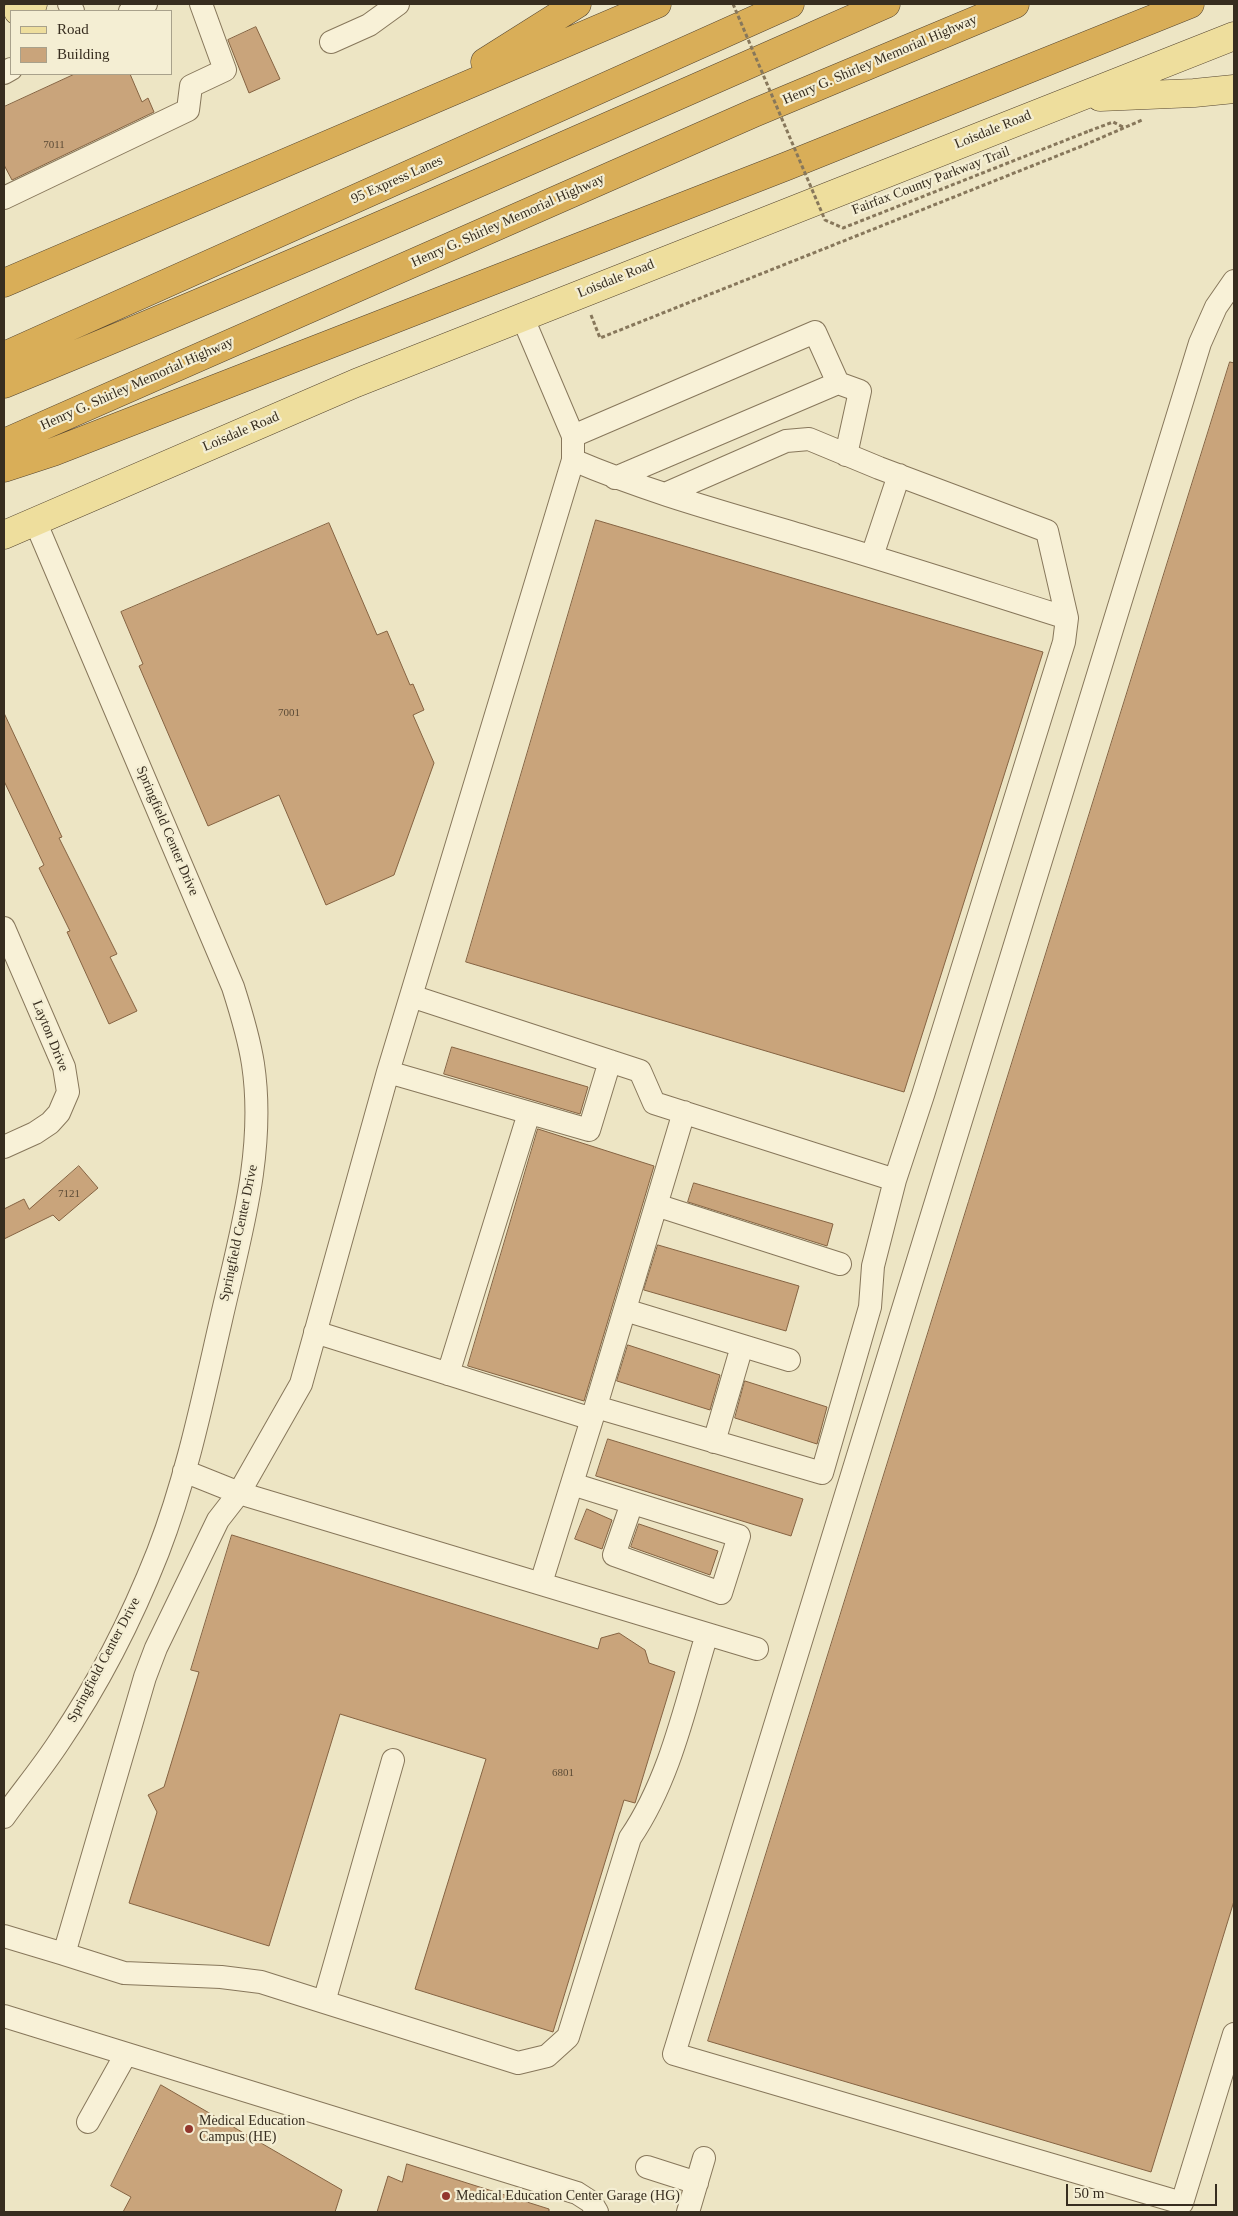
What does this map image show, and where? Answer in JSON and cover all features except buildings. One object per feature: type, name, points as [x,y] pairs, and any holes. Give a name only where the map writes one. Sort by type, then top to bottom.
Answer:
[{"type":"highway","points":[[421,103],[577,4]]},
{"type":"highway","points":[[4,283],[421,103],[657,4]]},
{"type":"highway","name":"95 Express Lanes","points":[[4,356],[790,4]]},
{"type":"highway","points":[[4,384],[537,157],[886,4]]},
{"type":"highway","name":"Henry G. Shirley Memorial Highway","points":[[4,444],[754,112],[1014,4]]},
{"type":"highway","points":[[4,468],[53,452],[787,166],[1190,4]]},
{"type":"main road","name":"Loisdale Road","points":[[4,535],[330,394],[522,316],[1234,36]]},
{"type":"main road","points":[[1054,106],[1102,96],[1194,92],[1234,88]]},
{"type":"street","points":[[132,10],[146,4]]},
{"type":"street","points":[[4,198],[188,110],[191,86],[225,70],[200,4]]},
{"type":"street","points":[[331,42],[369,25],[398,4]]},
{"type":"street","points":[[1234,281],[1216,307],[1198,352],[674,2054],[1182,2202],[1234,2034]]},
{"type":"street","points":[[64,1954],[145,1677],[156,1648],[218,1520],[239,1493],[301,1384],[388,1072],[573,460],[573,436],[522,316]]},
{"type":"street","points":[[573,436],[815,332],[838,383]]},
{"type":"street","points":[[615,478],[838,383],[860,391],[846,455]]},
{"type":"street","points":[[314,1332],[448,1374],[594,1413],[714,1442],[822,1473],[870,1306],[872,1266],[895,1180],[924,1095],[1064,642],[1067,618],[1047,531],[846,455],[809,439],[786,441],[665,494]]},
{"type":"street","points":[[573,460],[615,478],[665,494],[872,556],[1067,618]]},
{"type":"street","points":[[872,556],[899,475]]},
{"type":"street","name":"Springfield Center Drive","points":[[4,1818],[59,1743],[92,1689],[129,1620],[158,1553],[192,1443],[247,1205],[256,1149],[253,1065],[245,1027],[233,987],[35,521]]},
{"type":"street","name":"Layton Drive","points":[[4,928],[64,1067],[68,1092],[59,1113],[50,1123],[35,1133],[4,1147]]},
{"type":"street","points":[[411,996],[640,1071],[654,1103],[895,1180]]},
{"type":"street","points":[[388,1072],[589,1130],[610,1061]]},
{"type":"street","points":[[541,1583],[684,1112]]},
{"type":"street","points":[[448,1374],[529,1113]]},
{"type":"street","points":[[656,1205],[840,1264]]},
{"type":"street","points":[[625,1310],[789,1360]]},
{"type":"street","points":[[714,1442],[742,1346]]},
{"type":"street","points":[[184,1471],[239,1493],[757,1649]]},
{"type":"street","points":[[572,1484],[632,1502],[740,1536],[721,1593],[614,1555],[632,1502]]},
{"type":"street","points":[[4,1936],[124,1973],[221,1976],[261,1982],[518,2063],[547,2056],[568,2037],[630,1838],[645,1815],[674,1742],[707,1634]]},
{"type":"street","points":[[324,2002],[393,1760]]},
{"type":"street","points":[[4,2016],[577,2193],[591,2202],[598,2212]]},
{"type":"street","points":[[88,2122],[126,2054]]},
{"type":"street","points":[[688,2212],[704,2158]]},
{"type":"street","points":[[647,2168],[696,2184]]},
{"type":"path","name":"Fairfax County Parkway Trail","points":[[733,4],[825,220],[843,228],[1113,122],[1125,128]]},
{"type":"place","name":"Medical Education Campus (HE)","points":[[189,2129]]},
{"type":"place","name":"Medical Education Center Garage (HG)","points":[[446,2196]]}]
